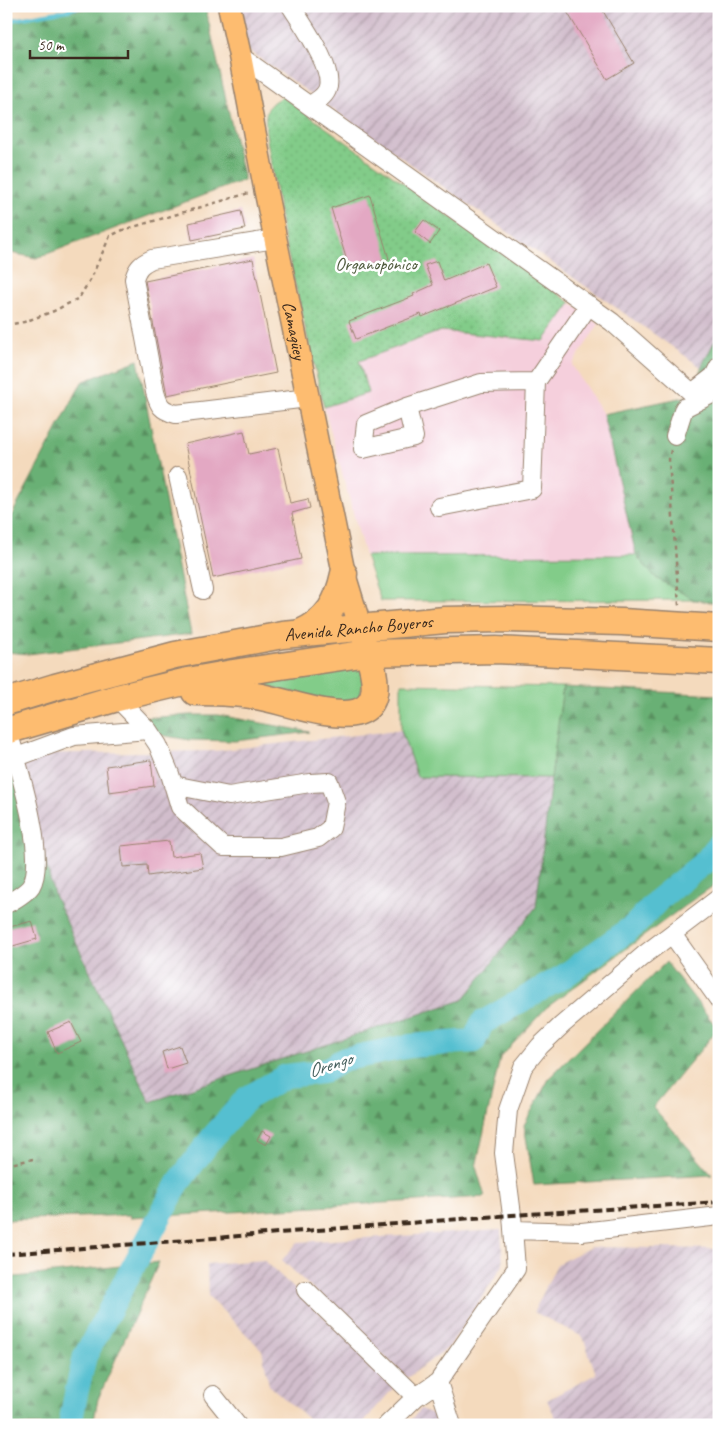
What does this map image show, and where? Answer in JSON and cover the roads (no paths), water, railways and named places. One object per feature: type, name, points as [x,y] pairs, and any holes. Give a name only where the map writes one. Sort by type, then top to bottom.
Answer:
[{"type":"highway","points":[[283,635],[300,633],[309,629],[327,614],[339,593],[344,574]]},
{"type":"highway","name":"Avenida Rancho Boyeros","points":[[6,702],[175,655],[283,635],[360,627],[445,620],[497,619],[622,622],[719,628]]},
{"type":"highway","name":"Avenida Rancho Boyeros","points":[[7,731],[117,698],[188,681],[368,653],[496,650],[719,661]]},
{"type":"highway","points":[[117,698],[180,692],[232,692],[336,714],[355,713],[367,707],[375,694],[375,677],[368,653]]},
{"type":"main road","name":"Camagüey","points":[[232,8],[265,188],[344,574],[368,653]]},
{"type":"street","points":[[291,6],[320,53],[329,76],[328,90],[321,98],[310,105]]},
{"type":"street","points":[[240,56],[612,322],[696,397]]},
{"type":"street","points":[[276,239],[152,259],[141,264],[136,270],[134,279],[155,392],[159,404],[166,411],[176,414],[308,398]]},
{"type":"street","points":[[439,507],[532,489],[536,382],[589,305]]},
{"type":"street","points":[[675,436],[684,408],[714,376],[719,366]]},
{"type":"street","points":[[407,407],[481,384],[536,382]]},
{"type":"street","points":[[696,397],[714,393],[719,389]]},
{"type":"street","points":[[178,476],[203,590]]},
{"type":"street","points":[[117,698],[148,730],[158,745],[180,807],[224,847],[281,847],[318,838],[331,828],[336,802],[329,782],[310,783],[229,796],[173,785]]},
{"type":"street","points":[[11,759],[74,736],[148,730]]},
{"type":"street","points":[[6,904],[31,886],[37,865],[35,837],[11,759],[7,731]]},
{"type":"street","points":[[387,1425],[416,1397],[438,1382],[516,1269],[504,1153],[508,1110],[524,1068],[540,1046],[562,1025],[644,955],[719,898]]},
{"type":"street","points":[[672,934],[719,1000]]},
{"type":"street","points":[[513,1230],[582,1232],[719,1216]]},
{"type":"street","points":[[306,1290],[416,1397]]},
{"type":"street","points":[[438,1382],[452,1425]]},
{"type":"street","points":[[213,1395],[237,1425]]},
{"type":"street","points":[[436,1425],[446,1405]]},
{"type":"waterway","points":[[6,21],[69,10],[80,6]]},
{"type":"waterway","name":"Orengo","points":[[70,1425],[85,1356],[178,1183],[212,1138],[247,1098],[286,1076],[322,1072],[345,1059],[410,1046],[474,1041],[482,1023],[564,976],[635,925],[659,899],[706,861],[719,844]]},
{"type":"railway","points":[[6,1254],[512,1215],[719,1202]]},
{"type":"park label","name":"Organopónico","points":[[376,264]]}]
